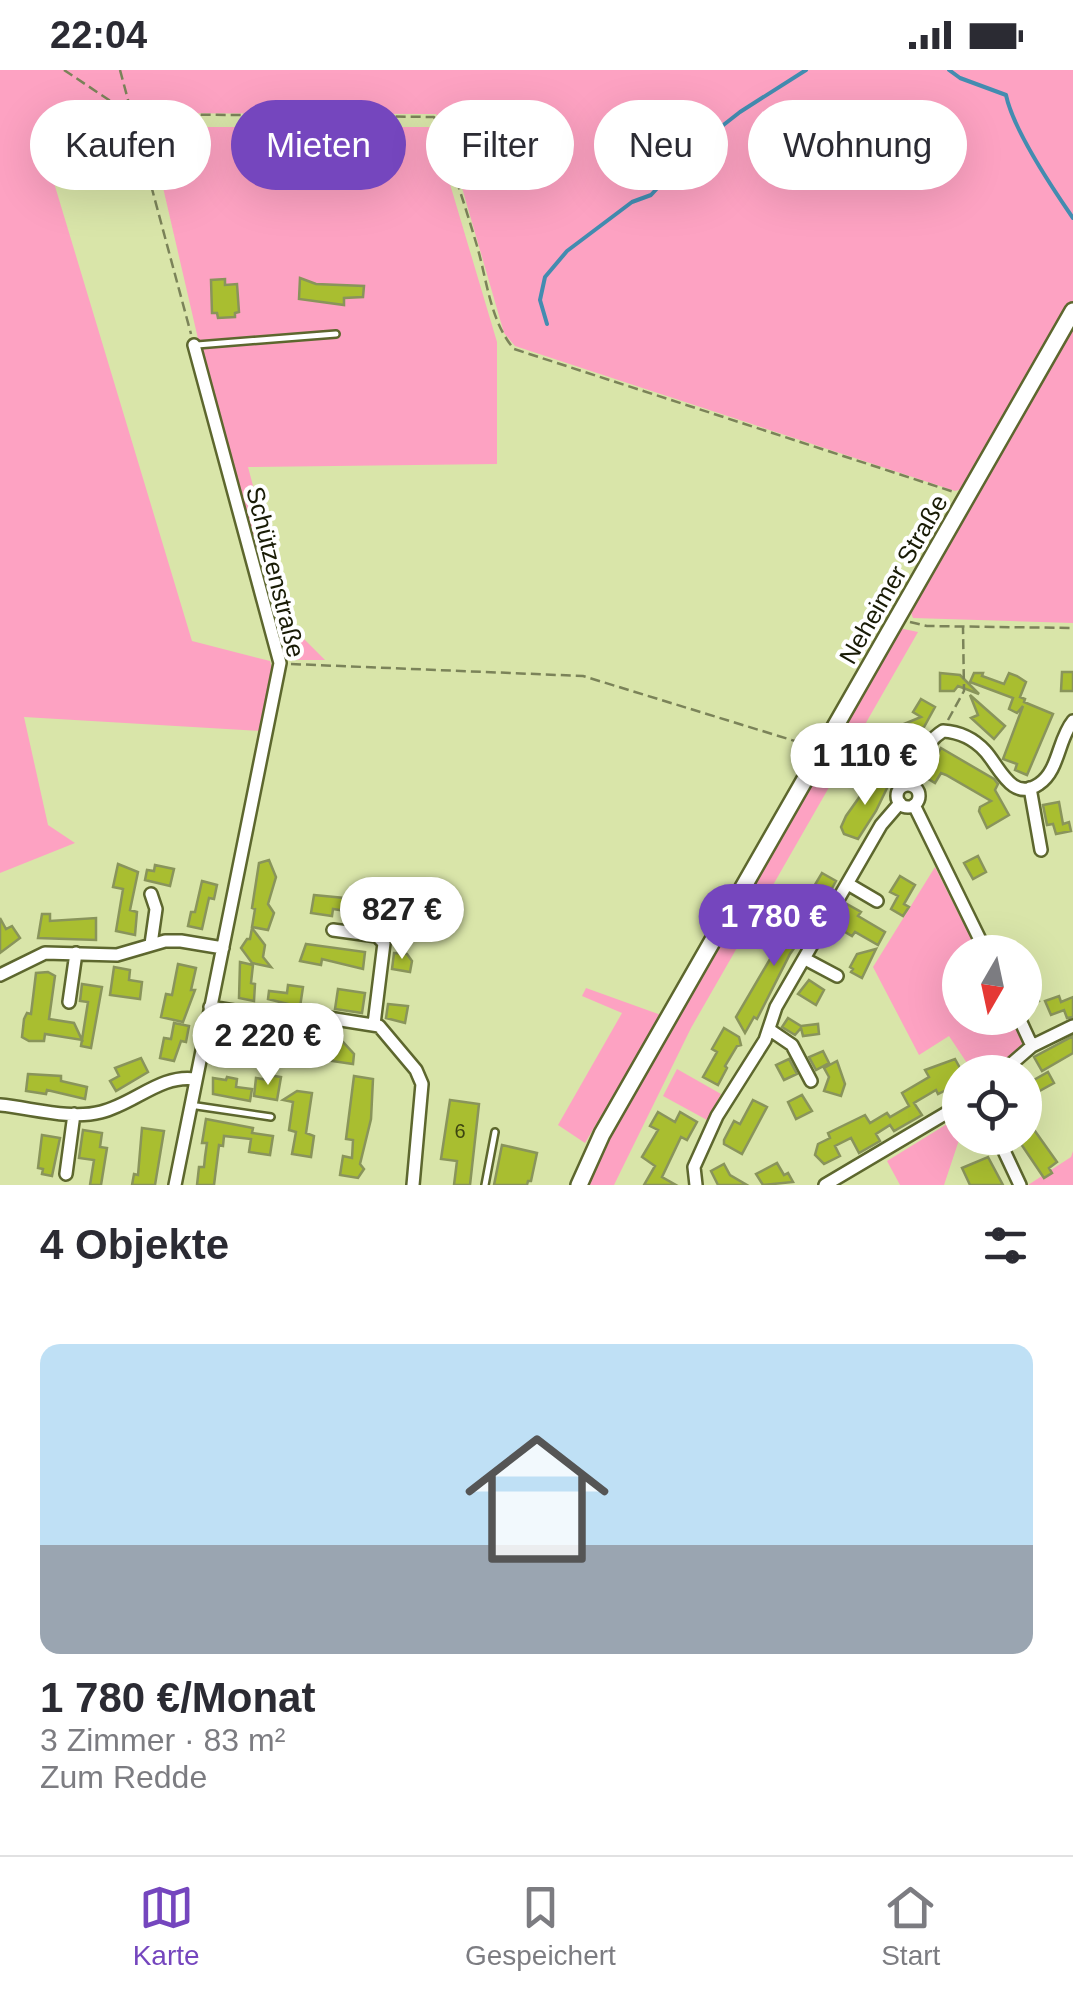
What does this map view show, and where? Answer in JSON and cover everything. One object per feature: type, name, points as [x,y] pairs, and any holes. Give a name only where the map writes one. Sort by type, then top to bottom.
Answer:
[{"type":"main road","name":"Neheimer Straße","points":[[579,1185],[602,1134],[1073,311]]},
{"type":"street","name":"Schützenstraße","points":[[175,1185],[280,663],[194,345]]},
{"type":"street","points":[[977,935],[898,794],[925,750],[943,731],[962,734],[974,742],[1008,782],[1030,788],[1047,777],[1073,721]]},
{"type":"street","points":[[696,1185],[694,1167],[717,1116],[770,1030],[776,1007],[881,825],[920,794],[906,786]]},
{"type":"street","points":[[1030,788],[1040,850]]},
{"type":"street","points":[[848,884],[877,900]]},
{"type":"street","points":[[151,894],[156,909],[151,944]]},
{"type":"street","points":[[333,930],[376,936],[384,943],[374,1024]]},
{"type":"street","points":[[0,975],[36,955],[128,953],[151,944],[180,940],[223,948]]},
{"type":"street","points":[[69,1002],[76,953]]},
{"type":"street","points":[[805,959],[836,976]]},
{"type":"street","points":[[210,1007],[296,1021],[316,1016],[379,1026],[416,1070],[422,1084],[413,1185]]},
{"type":"street","points":[[1022,1055],[1073,1026]]},
{"type":"street","points":[[770,1030],[792,1045],[811,1080]]},
{"type":"street","points":[[1027,1035],[1032,1046]]},
{"type":"street","points":[[0,1105],[74,1114],[106,1111],[172,1080],[196,1079]]},
{"type":"street","points":[[66,1174],[74,1114]]},
{"type":"street","points":[[824,1185],[942,1116]]},
{"type":"street","points":[[1006,1155],[1020,1185]]},
{"type":"lane","points":[[194,345],[336,334]]},
{"type":"lane","points":[[190,1105],[272,1117]]},
{"type":"lane","points":[[485,1185],[495,1132]]},
{"type":"path","points":[[64,70],[109,100]]},
{"type":"path","points":[[120,70],[127,100]]},
{"type":"path","points":[[211,115],[434,118],[478,248],[497,320],[503,337],[514,349],[968,497]]},
{"type":"path","points":[[151,190],[194,345]]},
{"type":"path","points":[[898,618],[927,626],[1073,628]]},
{"type":"path","points":[[943,731],[964,691],[963,627]]},
{"type":"path","points":[[280,663],[583,676],[824,750],[837,752],[867,740],[876,741],[906,786]]},
{"type":"shaded area","points":[[0,70],[1073,70],[1073,301],[973,478],[965,488],[955,491],[515,346],[504,333],[463,190],[574,190],[574,100],[426,100],[426,114],[406,114],[406,100],[231,100],[231,113],[211,113],[211,100],[30,100],[30,190],[56,190],[192,641],[270,661],[274,676],[262,731],[24,717],[48,825],[75,843],[0,873]]},
{"type":"shaded area","points":[[211,127],[231,127],[231,190],[406,190],[406,127],[426,127],[426,190],[452,190],[497,342],[497,464],[248,467],[286,610],[303,638],[325,660],[286,656],[278,639],[199,343],[164,190],[211,190]]},
{"type":"shaded area","points":[[1073,324],[1073,623],[913,618],[910,610],[919,593]]},
{"type":"shaded area","points":[[899,628],[918,632],[691,1028],[614,1185],[589,1185],[612,1130]]},
{"type":"shaded area","points":[[935,867],[969,935],[942,935],[942,1035],[1019,1035],[1023,1043],[1011,1055],[962,1055],[949,1036],[919,1055],[873,967]]},
{"type":"shaded area","points":[[393,886],[432,894],[428,929],[387,923]]},
{"type":"shaded area","points":[[586,988],[661,1015],[585,1143],[558,1125],[622,1013],[582,996]]},
{"type":"shaded area","points":[[677,1069],[721,1094],[707,1120],[663,1096]]},
{"type":"shaded area","points":[[942,1127],[942,1155],[954,1155],[944,1185],[900,1185],[887,1161]]},
{"type":"shaded area","points":[[1073,1151],[1073,1185],[1028,1185],[1071,1157]]},
{"type":"building","points":[[300,278],[316,284],[364,286],[363,297],[344,298],[344,305],[299,299]]},
{"type":"building","points":[[225,279],[225,285],[237,284],[239,312],[235,317],[218,318],[217,313],[212,313],[211,280]]},
{"type":"building","points":[[1062,672],[1073,672],[1073,691],[1061,691]]},
{"type":"building","points":[[940,673],[960,675],[979,694],[958,686],[954,691],[940,691]]},
{"type":"building","points":[[974,673],[983,673],[982,676],[1004,684],[1009,673],[1017,676],[1026,682],[1020,697],[1024,702],[1053,714],[1027,775],[1015,770],[1017,764],[1003,759],[1023,706],[1017,713],[1009,709],[1013,698],[970,682]]},
{"type":"building","points":[[970,695],[1005,726],[994,739],[971,718],[978,715]]},
{"type":"building","points":[[921,699],[935,707],[901,764],[892,759],[899,745],[890,741],[899,726],[921,717],[913,712]]},
{"type":"building","points":[[941,748],[994,779],[998,784],[995,790],[1009,815],[987,828],[979,811],[991,801],[941,773],[935,783],[925,777]]},
{"type":"building","points":[[875,775],[889,784],[876,811],[858,839],[844,834],[841,827],[846,816]]},
{"type":"building","points":[[1059,802],[1063,824],[1069,822],[1071,831],[1056,834],[1053,824],[1047,825],[1043,805]]},
{"type":"building","points":[[978,856],[986,872],[973,879],[964,863]]},
{"type":"building","points":[[269,860],[276,877],[268,904],[274,913],[268,930],[252,927],[252,908],[259,863]]},
{"type":"building","points":[[118,864],[138,872],[130,910],[137,912],[135,935],[116,931],[123,889],[113,887]]},
{"type":"building","points":[[155,865],[174,869],[170,886],[145,880],[147,870],[154,871]]},
{"type":"building","points":[[822,873],[836,881],[825,901],[810,893]]},
{"type":"building","points":[[900,876],[915,885],[904,904],[909,907],[903,916],[891,909],[898,896],[890,892]]},
{"type":"building","points":[[202,881],[217,885],[214,899],[209,898],[202,929],[188,926]]},
{"type":"building","points":[[314,895],[345,898],[354,905],[373,908],[371,924],[352,920],[352,912],[333,909],[332,916],[311,913]]},
{"type":"building","points":[[847,904],[861,912],[858,916],[885,932],[878,945],[855,932],[852,936],[840,929],[845,921],[839,918]]},
{"type":"building","points":[[800,908],[816,917],[745,1033],[736,1017]]},
{"type":"building","points":[[42,914],[50,914],[50,921],[96,918],[96,940],[38,938]]},
{"type":"building","points":[[0,918],[6,929],[12,926],[20,938],[0,953]]},
{"type":"building","points":[[252,928],[265,945],[263,957],[271,967],[252,963],[241,948],[250,939]]},
{"type":"building","points":[[306,944],[365,952],[363,969],[322,959],[321,965],[300,961]]},
{"type":"building","points":[[876,949],[862,978],[851,972],[857,954]]},
{"type":"building","points":[[394,953],[407,954],[412,961],[410,972],[392,969]]},
{"type":"building","points":[[240,962],[253,965],[254,1001],[239,998]]},
{"type":"building","points":[[178,964],[196,968],[191,990],[195,990],[183,1022],[161,1017],[166,994],[172,995]]},
{"type":"building","points":[[114,967],[130,970],[129,980],[142,982],[140,999],[110,995]]},
{"type":"building","points":[[36,973],[55,976],[49,1019],[74,1023],[82,1040],[45,1034],[44,1041],[22,1037],[24,1019],[27,1013],[31,1014]]},
{"type":"building","points":[[809,980],[824,990],[816,1005],[798,994]]},
{"type":"building","points":[[82,984],[102,987],[91,1048],[81,1046],[88,1002],[80,1001]]},
{"type":"building","points":[[288,985],[303,987],[300,1007],[268,999],[269,991],[287,993]]},
{"type":"building","points":[[338,989],[365,993],[362,1013],[335,1009]]},
{"type":"building","points":[[1059,996],[1061,1002],[1073,997],[1073,1017],[1067,1018],[1064,1010],[1051,1015],[1045,1001]]},
{"type":"building","points":[[388,1004],[408,1006],[405,1023],[386,1018]]},
{"type":"building","points":[[788,1018],[801,1026],[818,1024],[819,1034],[803,1036],[801,1028],[795,1035],[782,1027]]},
{"type":"building","points":[[174,1023],[189,1026],[186,1042],[181,1041],[174,1061],[160,1058],[164,1038],[171,1039]]},
{"type":"building","points":[[724,1028],[739,1037],[741,1045],[725,1066],[718,1085],[703,1077],[717,1052],[712,1049]]},
{"type":"building","points":[[276,1030],[294,1032],[291,1050],[273,1047]]},
{"type":"building","points":[[229,1031],[254,1034],[253,1043],[245,1042],[244,1050],[229,1048]]},
{"type":"building","points":[[1073,1036],[1073,1053],[1042,1071],[1042,1055],[1038,1055]]},
{"type":"building","points":[[335,1041],[343,1042],[354,1054],[353,1064],[332,1061]]},
{"type":"building","points":[[823,1051],[829,1063],[816,1070],[809,1057]]},
{"type":"building","points":[[141,1058],[148,1072],[116,1091],[110,1081],[119,1076],[115,1068]]},
{"type":"building","points":[[789,1059],[797,1074],[784,1080],[776,1065]]},
{"type":"building","points":[[837,1061],[845,1084],[841,1096],[824,1091],[829,1077],[824,1068]]},
{"type":"building","points":[[942,1064],[942,1092],[938,1094],[936,1090],[914,1103],[922,1115],[894,1131],[890,1125],[876,1134],[880,1141],[859,1153],[851,1138],[835,1146],[840,1156],[824,1164],[815,1155],[818,1144],[830,1138],[828,1133],[865,1115],[870,1123],[909,1106],[902,1093],[929,1077],[925,1070]]},
{"type":"building","points":[[1048,1072],[1054,1083],[1042,1090],[1042,1075]]},
{"type":"building","points":[[28,1074],[61,1076],[61,1081],[87,1087],[85,1099],[47,1090],[46,1094],[26,1091]]},
{"type":"building","points":[[268,1075],[281,1077],[277,1100],[254,1096],[256,1078],[268,1080]]},
{"type":"building","points":[[354,1076],[373,1079],[371,1119],[360,1164],[364,1169],[358,1178],[340,1175],[343,1156],[352,1158],[353,1140],[346,1139]]},
{"type":"building","points":[[213,1078],[237,1079],[236,1087],[252,1089],[250,1101],[213,1094]]},
{"type":"building","points":[[297,1091],[312,1093],[306,1133],[314,1136],[311,1157],[292,1154],[296,1132],[289,1130],[293,1102],[283,1100]]},
{"type":"building","points":[[802,1095],[812,1111],[796,1119],[788,1102]]},
{"type":"building","points":[[450,1100],[479,1104],[470,1185],[454,1185],[457,1161],[441,1159]]},
{"type":"building","points":[[753,1100],[767,1107],[742,1154],[724,1144],[724,1140],[734,1121],[740,1124]]},
{"type":"building","points":[[658,1112],[675,1122],[680,1112],[697,1122],[687,1140],[681,1137],[662,1177],[676,1185],[644,1185],[655,1166],[642,1157],[658,1130],[650,1126]]},
{"type":"building","points":[[206,1119],[273,1136],[270,1155],[249,1152],[251,1139],[224,1136],[223,1146],[219,1145],[214,1185],[197,1185],[199,1167],[204,1167]]},
{"type":"building","points":[[142,1128],[164,1131],[155,1185],[132,1185],[134,1174],[138,1175]]},
{"type":"building","points":[[83,1130],[102,1133],[100,1147],[107,1148],[101,1185],[90,1185],[94,1160],[79,1158]]},
{"type":"building","points":[[42,1135],[60,1138],[52,1176],[42,1174],[43,1169],[38,1168]]},
{"type":"building","points":[[1042,1141],[1057,1162],[1049,1168],[1052,1173],[1044,1178],[1028,1155],[1042,1155]]},
{"type":"building","points":[[502,1145],[537,1153],[527,1185],[494,1185]]},
{"type":"building","points":[[988,1157],[1003,1185],[970,1185],[962,1168]]},
{"type":"building","points":[[777,1163],[793,1182],[763,1185],[756,1174]]},
{"type":"building","points":[[724,1164],[730,1175],[747,1185],[718,1185],[711,1171]]},
{"type":"waterway","points":[[547,324],[540,300],[545,277],[567,251],[632,202],[651,195],[694,148],[740,112],[806,70]]},
{"type":"waterway","points":[[949,70],[1006,95],[1025,141],[1073,218]]}]
